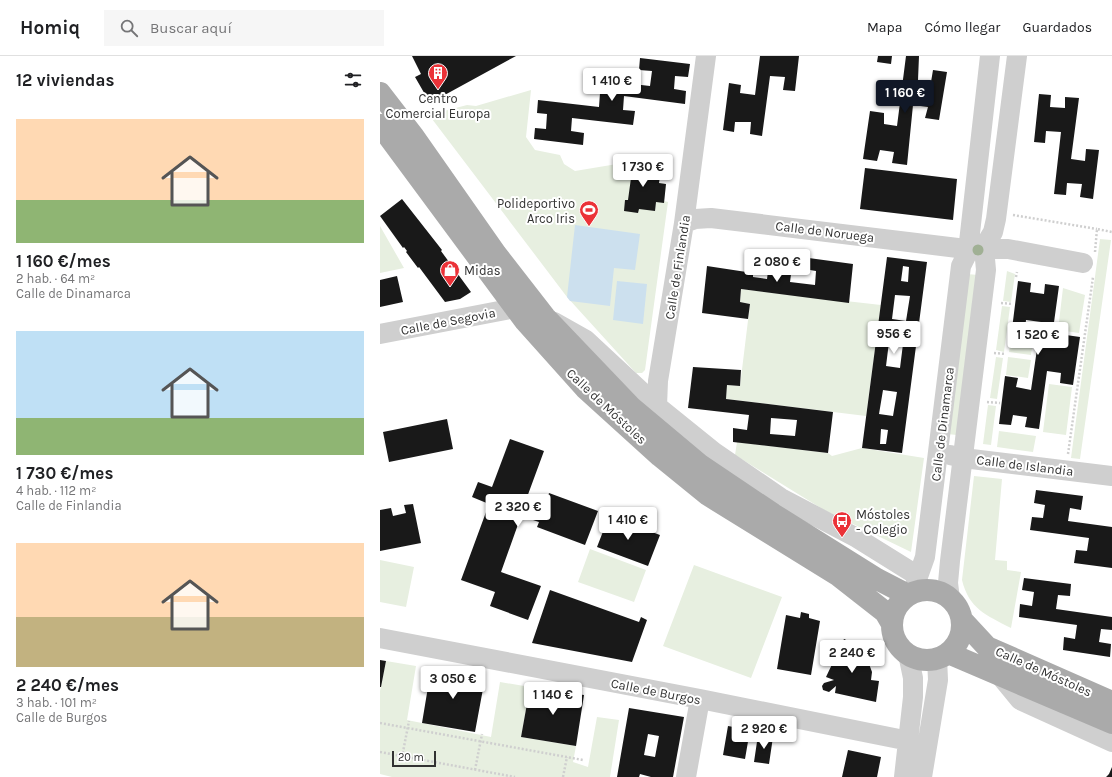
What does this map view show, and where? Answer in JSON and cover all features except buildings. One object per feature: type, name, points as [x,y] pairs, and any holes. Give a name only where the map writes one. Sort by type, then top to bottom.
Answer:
[{"type":"main road","name":"Calle de Móstoles","points":[[380,93],[414,137],[496,254],[545,317],[632,408],[700,466],[772,514],[877,579],[913,588]]},
{"type":"main road","name":"Calle de Móstoles","points":[[380,126],[515,308],[585,388],[660,456],[708,495],[844,580],[885,612],[892,624]]},
{"type":"main road","points":[[913,588],[932,590],[942,593],[956,606],[962,620],[961,632],[956,644],[943,655],[922,659],[908,654],[899,646],[894,636],[892,624],[894,613],[900,603],[913,588]]},
{"type":"main road","name":"Calle de Móstoles","points":[[962,620],[987,647],[1112,702]]},
{"type":"main road","name":"Calle de Móstoles","points":[[943,655],[997,672],[1112,722]]},
{"type":"street","name":"Calle de Finlandia","points":[[657,406],[658,381],[684,223],[706,56]]},
{"type":"street","name":"Calle de Dinamarca","points":[[950,599],[948,583],[986,270],[977,249],[990,56]]},
{"type":"street","name":"Calle de Dinamarca","points":[[913,588],[926,557],[961,266],[993,232],[997,212],[1017,56]]},
{"type":"street","name":"Calle de Noruega","points":[[684,223],[695,219],[711,218],[977,249],[1008,249],[1090,264]]},
{"type":"street","name":"Calle de Segovia","points":[[380,334],[515,308]]},
{"type":"street","name":"Calle de Móstoles","points":[[545,317],[586,340],[657,406],[714,452],[781,498],[857,538],[913,588]]},
{"type":"street","name":"Calle de Islandia","points":[[938,452],[963,458],[1112,476]]},
{"type":"street","name":"Calle de Burgos","points":[[380,638],[700,699],[909,741]]},
{"type":"street","points":[[904,777],[912,718],[913,678],[908,654]]},
{"type":"street","points":[[922,777],[943,655]]},
{"type":"street","name":"Calle de Móstoles","points":[[997,672],[1020,700],[1112,742]]},
{"type":"street","points":[[686,777],[700,699]]},
{"type":"path","points":[[997,212],[1112,232]]},
{"type":"path","points":[[1067,459],[1090,264],[1098,229]]},
{"type":"path","points":[[1016,277],[1017,272]]},
{"type":"path","points":[[1001,303],[1013,304]]},
{"type":"path","points":[[994,353],[1006,354]]},
{"type":"path","points":[[987,402],[1000,403]]},
{"type":"path","points":[[402,757],[409,720]]},
{"type":"path","points":[[380,723],[582,760]]},
{"type":"path","points":[[475,770],[482,734]]},
{"type":"path","points":[[380,752],[515,777]]},
{"type":"path","points":[[563,777],[567,757]]},
{"type":"green space","name":"Polideportivo Arco Iris","points":[[531,90],[526,137],[535,150],[560,155],[564,164],[575,171],[641,160],[645,161],[644,173],[660,175],[659,183],[666,184],[664,201],[668,202],[645,370],[642,373],[636,373],[567,297],[429,115],[467,105],[476,106]]},
{"type":"green space","points":[[380,226],[404,268],[380,273]]},
{"type":"green space","points":[[1100,239],[1111,240],[1080,459],[1071,458]]},
{"type":"green space","points":[[1007,271],[1015,274],[1011,302],[1003,301]]},
{"type":"green space","points":[[967,274],[978,275],[957,435],[947,434]]},
{"type":"green space","points":[[1063,288],[1085,295],[1079,333],[1058,330]]},
{"type":"green space","points":[[741,289],[881,305],[866,416],[726,399],[727,385],[740,386],[750,304],[740,302]]},
{"type":"green space","points":[[1002,306],[1010,307],[1004,352],[996,350]]},
{"type":"green space","points":[[1012,330],[1034,333],[1031,355],[1009,352]]},
{"type":"green space","points":[[996,357],[1003,358],[997,399],[990,398]]},
{"type":"green space","points":[[1008,357],[1031,360],[1028,378],[1006,375]]},
{"type":"green space","points":[[1049,384],[1072,387],[1066,435],[1043,432]]},
{"type":"green space","points":[[988,405],[996,406],[991,445],[983,444]]},
{"type":"green space","points":[[999,431],[1036,436],[1033,452],[997,447]]},
{"type":"green space","points":[[737,442],[828,453],[832,456],[862,448],[924,458],[911,552],[824,510],[735,455]]},
{"type":"green space","points":[[974,476],[1002,479],[995,560],[1007,561],[1007,570],[1021,572],[1011,628],[986,615],[974,605],[965,590],[962,580]]},
{"type":"green space","points":[[590,549],[646,570],[634,602],[578,582]]},
{"type":"green space","points":[[380,560],[414,567],[406,607],[380,602]]},
{"type":"green space","points":[[694,565],[782,597],[751,678],[663,646]]},
{"type":"green space","points":[[386,661],[416,666],[407,720],[491,737],[500,682],[530,687],[521,737],[576,746],[573,762],[588,767],[597,717],[619,720],[610,777],[392,777],[380,774],[380,691]]},
{"type":"water","points":[[575,225],[640,234],[635,270],[614,268],[610,306],[570,301],[567,297]]},
{"type":"water","points":[[617,281],[647,284],[643,324],[613,320]]},
{"type":"place","name":"Centro Comercial Europa","points":[[438,90]]},
{"type":"place","name":"Polideportivo Arco Iris","points":[[589,227]]},
{"type":"place","name":"Midas","points":[[450,287]]},
{"type":"place","name":"Móstoles - Colegio","points":[[842,538]]}]
